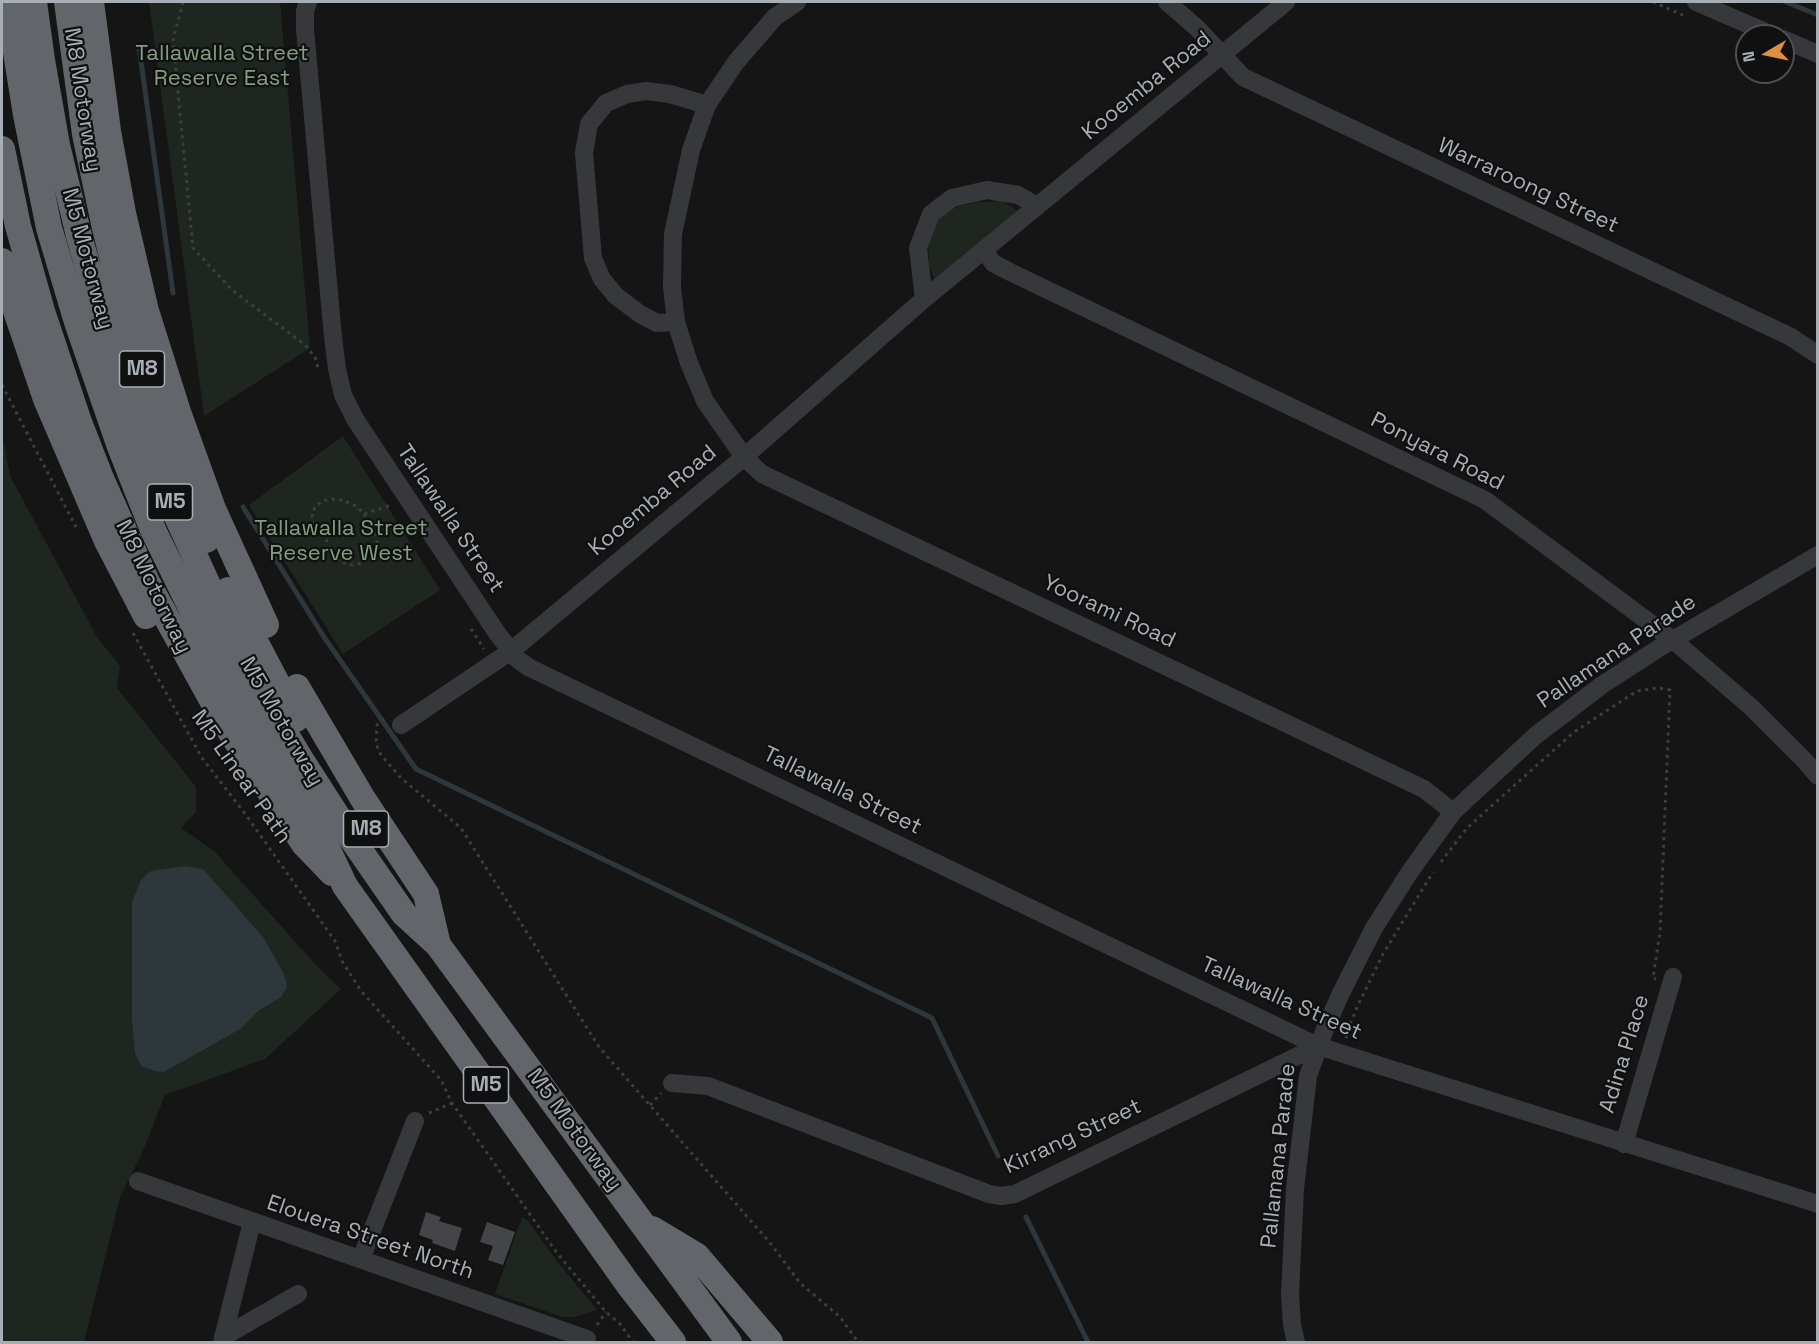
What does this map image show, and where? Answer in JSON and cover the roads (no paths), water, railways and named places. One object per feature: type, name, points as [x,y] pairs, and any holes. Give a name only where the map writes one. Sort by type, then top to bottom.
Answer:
[{"type":"highway","name":"M5 Motorway","points":[[8,2],[26,115],[49,228],[77,322],[119,444],[154,532],[201,628],[249,718],[320,833],[345,886],[628,1284],[673,1342]]},
{"type":"highway","name":"M5 Motorway","points":[[34,2],[57,145],[79,236],[122,380],[153,464],[232,638],[264,698],[345,829],[405,914],[438,945],[729,1342]]},
{"type":"highway","name":"M8 Motorway","points":[[67,2],[85,135],[105,228],[130,329],[145,378],[191,505],[229,591],[292,713],[364,826],[417,902],[438,945]]},
{"type":"highway","points":[[91,2],[108,131],[123,213],[146,311],[178,412],[213,509],[253,600],[307,706],[381,827],[426,894],[438,945]]},
{"type":"highway","name":"M8 Motorway","points":[[2,149],[18,226],[42,311],[79,422],[147,582],[224,722],[271,795],[304,844],[345,886]]},
{"type":"highway","points":[[2,261],[15,308],[46,399],[117,562],[161,645],[196,705],[295,851],[345,886]]},
{"type":"highway","points":[[641,1222],[697,1256],[770,1342]]},
{"type":"highway","points":[[628,1284],[660,1342]]},
{"type":"street","name":"Tallawalla Street","points":[[308,2],[305,11],[305,29],[334,348],[343,395],[355,419],[517,659],[530,668],[1318,1046],[1818,1204]]},
{"type":"street","name":"Yoorami Road","points":[[797,2],[771,9],[707,105],[691,150],[673,234],[672,287],[676,322],[689,363],[705,401],[744,457],[762,474],[1424,789],[1453,812]]},
{"type":"street","name":"Warraroong Street","points":[[1167,2],[1197,28],[1243,78],[1791,337],[1818,355]]},
{"type":"street","name":"Kooemba Road","points":[[401,725],[511,651],[744,457],[924,299],[1286,2]]},
{"type":"street","points":[[1696,2],[1747,24]]},
{"type":"street","points":[[1795,44],[1818,54]]},
{"type":"street","points":[[676,322],[657,323],[640,314],[616,296],[602,279],[593,258],[584,153],[589,124],[606,103],[627,94],[646,91],[669,94],[707,105]]},
{"type":"street","points":[[924,299],[918,248],[931,214],[952,198],[987,190],[1018,195],[1037,206]]},
{"type":"street","name":"Ponyara Road","points":[[984,250],[993,263],[1485,500],[1673,640],[1751,707],[1818,776]]},
{"type":"street","name":"Pallamana Parade","points":[[1296,1342],[1292,1325],[1290,1295],[1295,1190],[1308,1076],[1340,995],[1374,928],[1409,873],[1453,812],[1535,736],[1602,685],[1673,640],[1818,555]]},
{"type":"street","name":"Adina Place","points":[[1624,1144],[1672,980]]},
{"type":"street","name":"Kirrang Street","points":[[672,1083],[708,1086],[989,1194],[1001,1196],[1015,1194],[1318,1046]]},
{"type":"street","points":[[361,1259],[415,1121]]},
{"type":"street","name":"Elouera Street North","points":[[138,1181],[587,1339]]},
{"type":"street","points":[[223,1340],[252,1222]]},
{"type":"street","points":[[223,1340],[298,1294]]},
{"type":"waterway","points":[[1786,2],[1818,15]]},
{"type":"waterway","points":[[139,47],[173,293]]},
{"type":"waterway","points":[[243,507],[324,637],[416,769],[932,1018],[998,1156]]},
{"type":"waterway","points":[[1026,1217],[1088,1342]]},
{"type":"park label","name":"Tallawalla Street Reserve East","points":[[222,66]]},
{"type":"park label","name":"Tallawalla Street Reserve West","points":[[341,542]]}]
